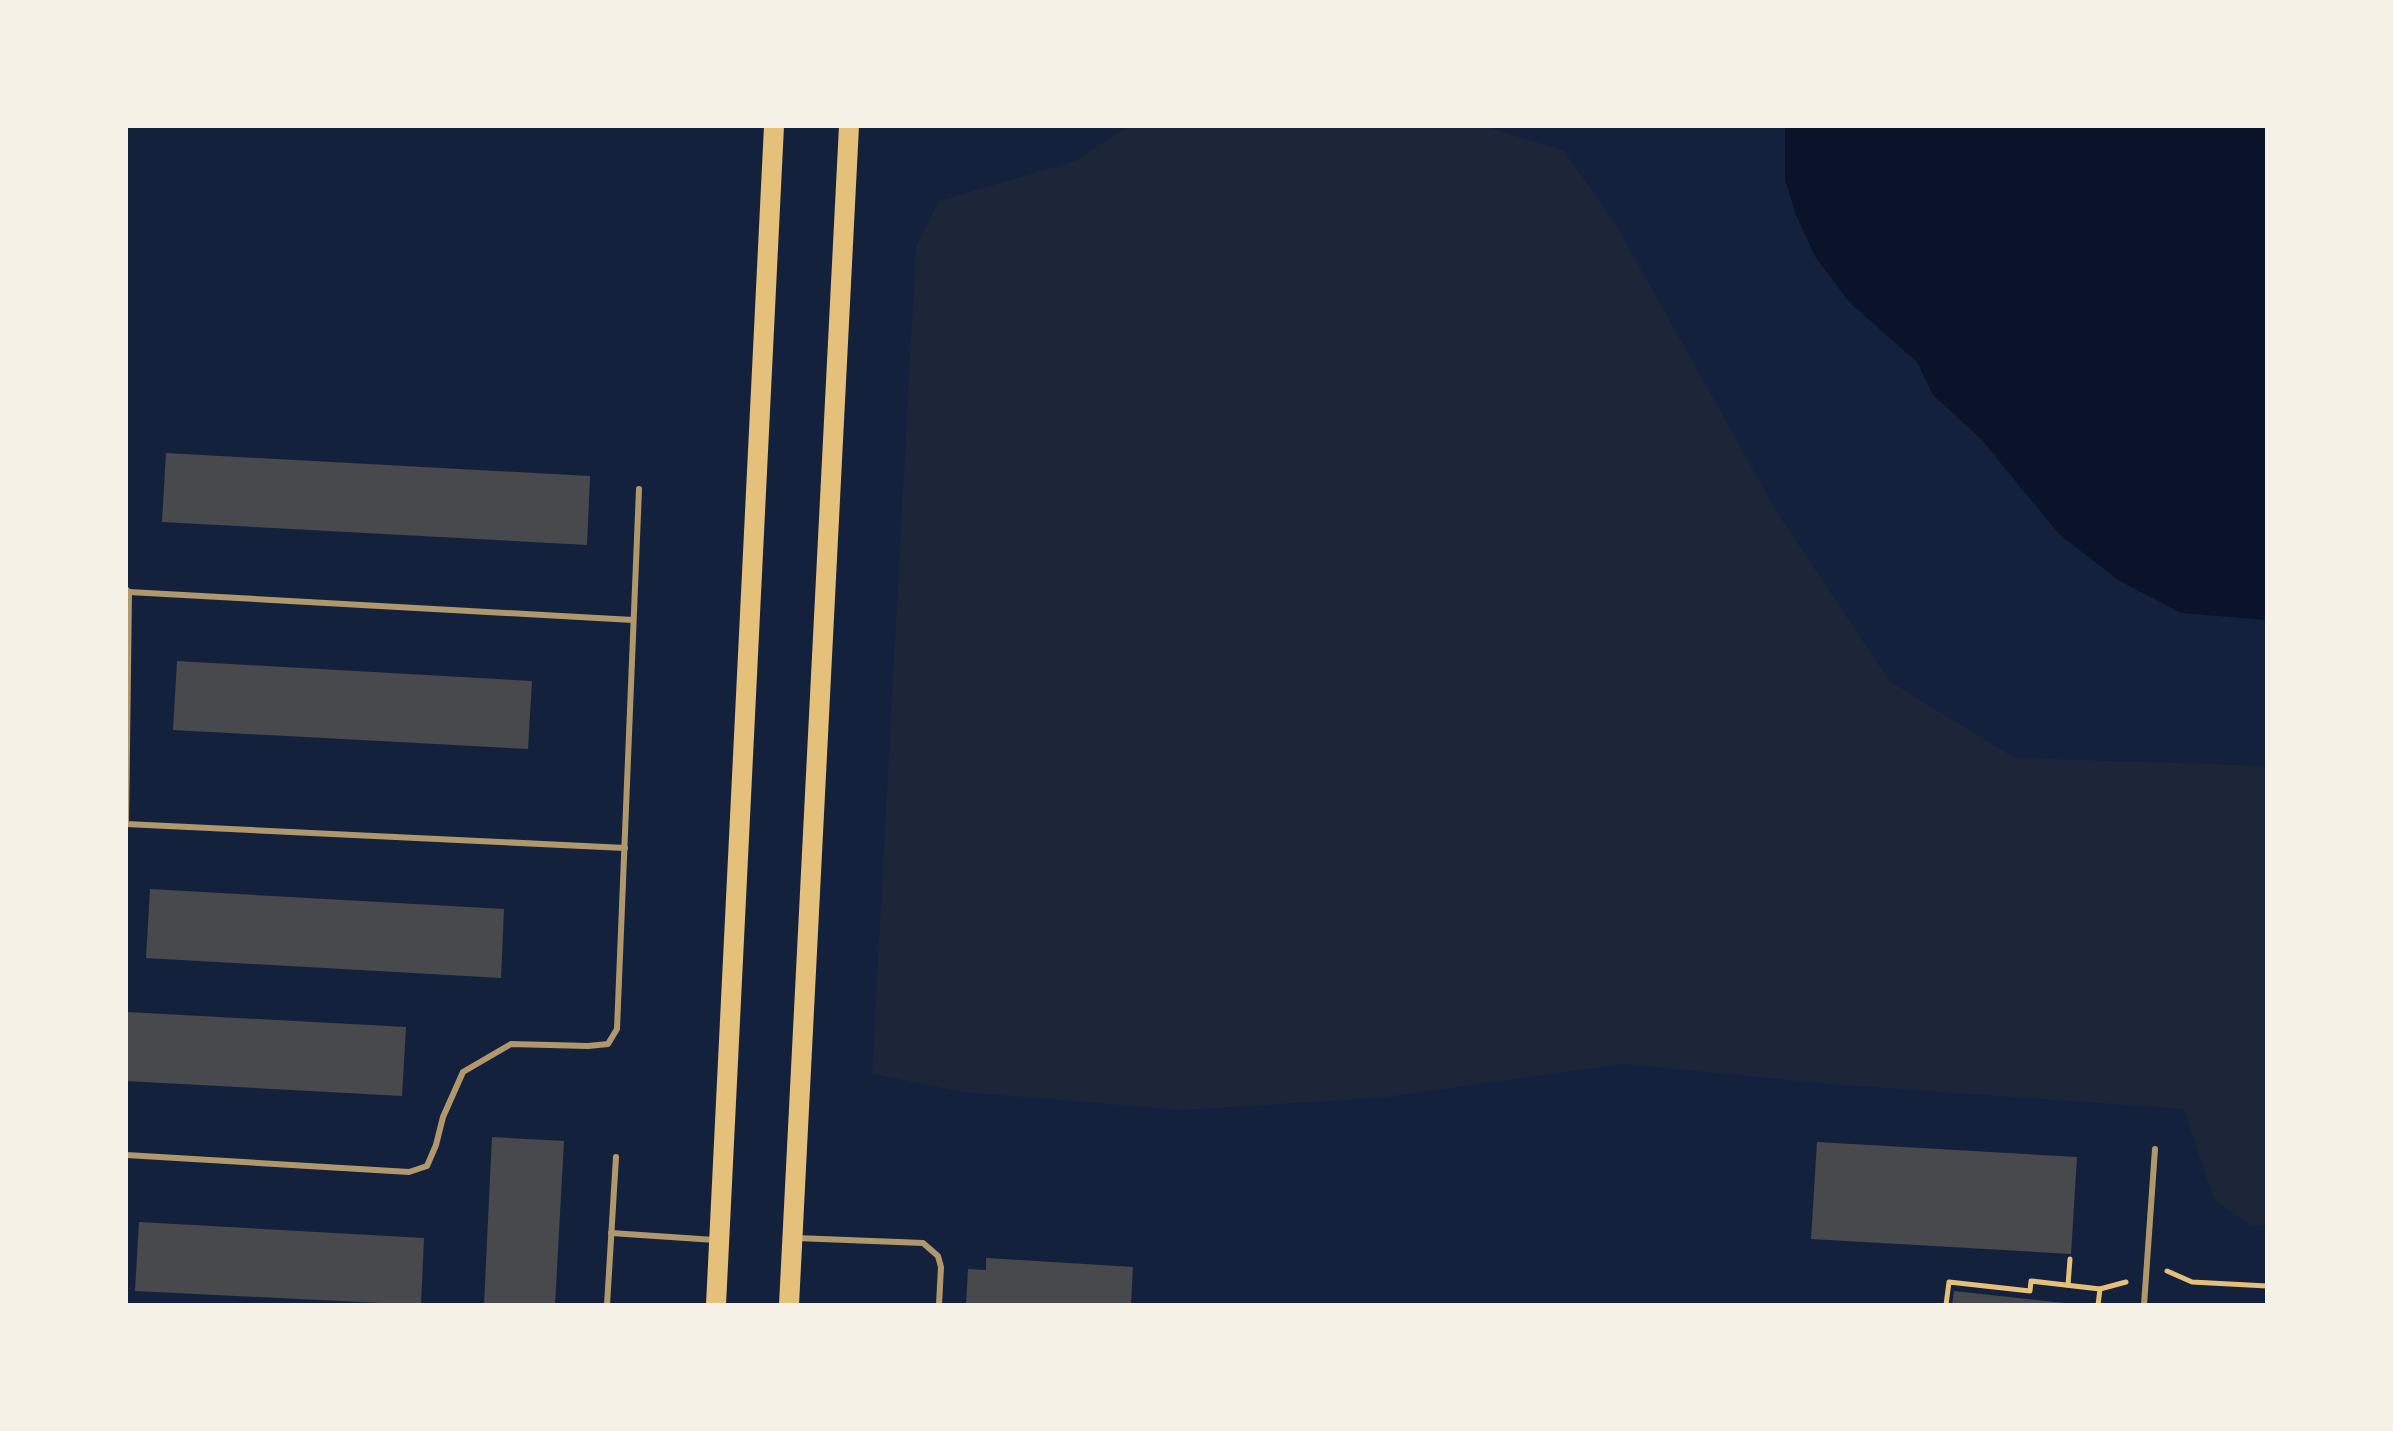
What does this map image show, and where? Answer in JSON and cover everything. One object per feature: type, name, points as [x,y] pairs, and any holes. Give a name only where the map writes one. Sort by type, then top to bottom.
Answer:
[{"type":"main road","points":[[716,1305],[774,126]]},
{"type":"main road","points":[[789,1305],[849,126]]},
{"type":"lane","points":[[126,1155],[409,1172],[427,1166],[443,1117],[463,1072],[511,1044],[608,1044],[617,1029],[639,489]]},
{"type":"lane","points":[[625,848],[126,824],[128,591],[633,620]]},
{"type":"lane","points":[[2144,1305],[2155,1149]]},
{"type":"lane","points":[[607,1305],[616,1157]]},
{"type":"lane","points":[[611,1233],[719,1241]]},
{"type":"lane","points":[[792,1238],[923,1243],[938,1256],[941,1267],[939,1305]]},
{"type":"path","points":[[2068,1285],[2070,1259]]},
{"type":"path","points":[[2168,1271],[2192,1282],[2267,1286]]},
{"type":"path","points":[[1946,1305],[1949,1282],[2030,1291],[2031,1281],[2100,1289],[2098,1305]]},
{"type":"shaded area","points":[[1130,126],[1484,126],[1564,151],[1616,225],[1778,514],[1890,682],[2015,758],[2267,766],[2267,1225],[2250,1225],[2214,1199],[2184,1109],[1831,1084],[1623,1064],[1379,1098],[1181,1110],[964,1092],[872,1074],[916,246],[939,201],[1075,161]]},
{"type":"shaded area","points":[[2267,126],[2267,620],[2181,613],[2118,580],[2058,533],[1981,439],[1933,395],[1917,362],[1850,303],[1816,258],[1796,215],[1785,179],[1785,127]]},
{"type":"building","points":[[166,453],[590,476],[587,545],[162,522]]},
{"type":"building","points":[[177,661],[532,681],[528,749],[173,730]]},
{"type":"building","points":[[150,889],[504,909],[501,978],[146,958]]},
{"type":"building","points":[[126,1012],[406,1027],[402,1096],[126,1081]]},
{"type":"building","points":[[492,1137],[564,1141],[555,1305],[484,1305]]},
{"type":"building","points":[[1817,1142],[2077,1157],[2071,1254],[1811,1239]]},
{"type":"building","points":[[139,1222],[424,1238],[421,1305],[135,1291]]},
{"type":"building","points":[[986,1258],[1133,1267],[1131,1305],[966,1305],[968,1269],[986,1270]]},
{"type":"building","points":[[1954,1291],[2065,1303],[2065,1305],[1952,1305]]}]
